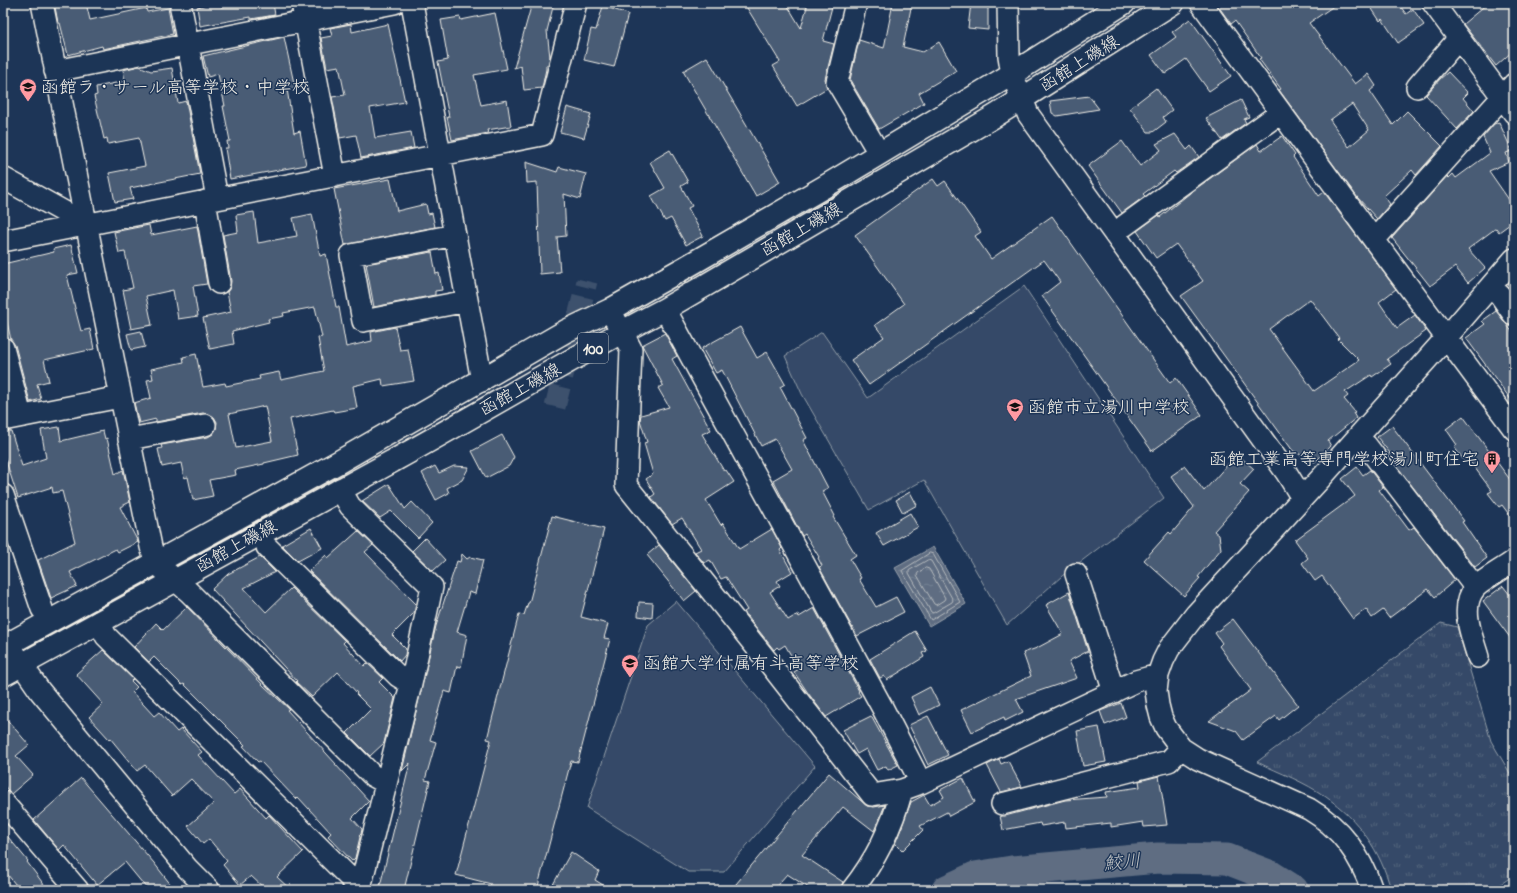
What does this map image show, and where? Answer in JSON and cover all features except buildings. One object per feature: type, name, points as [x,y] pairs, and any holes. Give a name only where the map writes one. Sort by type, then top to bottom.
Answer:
[{"type":"main road","name":"函館上磯線","points":[[6,645],[337,463],[482,381],[566,331],[610,310],[824,187],[1012,74],[1124,3]]},
{"type":"main road","name":"函館上磯線","points":[[12,670],[665,309],[1021,99],[1173,3]]},
{"type":"street","points":[[42,3],[120,397],[151,547],[156,563],[177,580],[373,776],[386,783]]},
{"type":"street","points":[[180,3],[188,45],[211,199],[219,282]]},
{"type":"street","points":[[55,71],[188,45],[304,12],[394,3]]},
{"type":"street","points":[[412,3],[482,381]]},
{"type":"street","points":[[3,241],[542,135],[576,3]]},
{"type":"street","points":[[856,3],[837,82],[879,153]]},
{"type":"street","points":[[1008,3],[1009,56],[1012,74],[1028,114],[1286,472],[1302,498]]},
{"type":"street","points":[[1201,3],[1280,113],[1514,429]]},
{"type":"street","points":[[1374,240],[1510,98],[1459,38],[1434,3]]},
{"type":"street","points":[[304,12],[335,176]]},
{"type":"street","points":[[1417,87],[1459,38]]},
{"type":"street","points":[[1124,226],[1280,113]]},
{"type":"street","points":[[3,178],[86,224]]},
{"type":"street","points":[[455,235],[351,255],[363,321],[467,301]]},
{"type":"street","points":[[1372,890],[1359,858],[1338,831],[1326,819],[1309,809],[1198,759],[1181,748],[1166,728],[1161,717],[1156,691],[1158,674],[1169,649],[1196,614],[1446,338],[1514,259]]},
{"type":"street","points":[[1500,295],[1514,316]]},
{"type":"street","points":[[665,309],[882,707],[912,787],[870,866],[852,890]]},
{"type":"street","points":[[610,310],[631,349],[626,485],[872,795],[912,787],[1136,681],[1158,674]]},
{"type":"street","points":[[3,348],[12,418],[120,397]]},
{"type":"street","points":[[129,439],[205,425]]},
{"type":"street","points":[[1366,445],[1475,587]]},
{"type":"street","points":[[100,622],[106,636],[360,888],[411,684],[432,587],[350,506],[340,489]]},
{"type":"street","points":[[3,495],[42,609]]},
{"type":"street","points":[[267,547],[398,676],[411,684]]},
{"type":"street","points":[[1478,657],[1470,631],[1467,606],[1475,587],[1514,562]]},
{"type":"street","points":[[1076,574],[1114,692]]},
{"type":"street","points":[[6,645],[12,670],[40,691],[135,807],[187,868],[209,890]]},
{"type":"street","points":[[1002,804],[1169,761],[1181,748]]},
{"type":"street","points":[[3,802],[78,890]]},
{"type":"green space","points":[[1024,286],[1164,498],[1062,576],[1007,625],[924,480],[869,510],[802,394],[785,356],[822,332],[868,398]]},
{"type":"green space","points":[[676,601],[815,766],[724,872],[688,872],[587,808],[648,625]]},
{"type":"green space","points":[[1441,623],[1457,627],[1491,741],[1514,780],[1514,875],[1492,890],[1391,890],[1387,876],[1374,849],[1367,837],[1348,815],[1326,797],[1310,787],[1257,762]]},
{"type":"water","points":[[933,547],[966,604],[929,626],[895,568]]},
{"type":"waterway","name":"鮫川","points":[[947,890],[975,877],[1012,871],[1158,858],[1227,859],[1271,876],[1293,890]]},
{"type":"tunnel","points":[[555,407],[587,281]]},
{"type":"place","name":"函館ラ・サール高等学校・中学校","points":[[28,102]]},
{"type":"place","name":"函館市立湯川中学校","points":[[1015,422]]},
{"type":"place","name":"函館工業高等専門学校湯川町住宅","points":[[1492,474]]},
{"type":"place","name":"函館大学付属有斗高等学校","points":[[630,678]]}]
